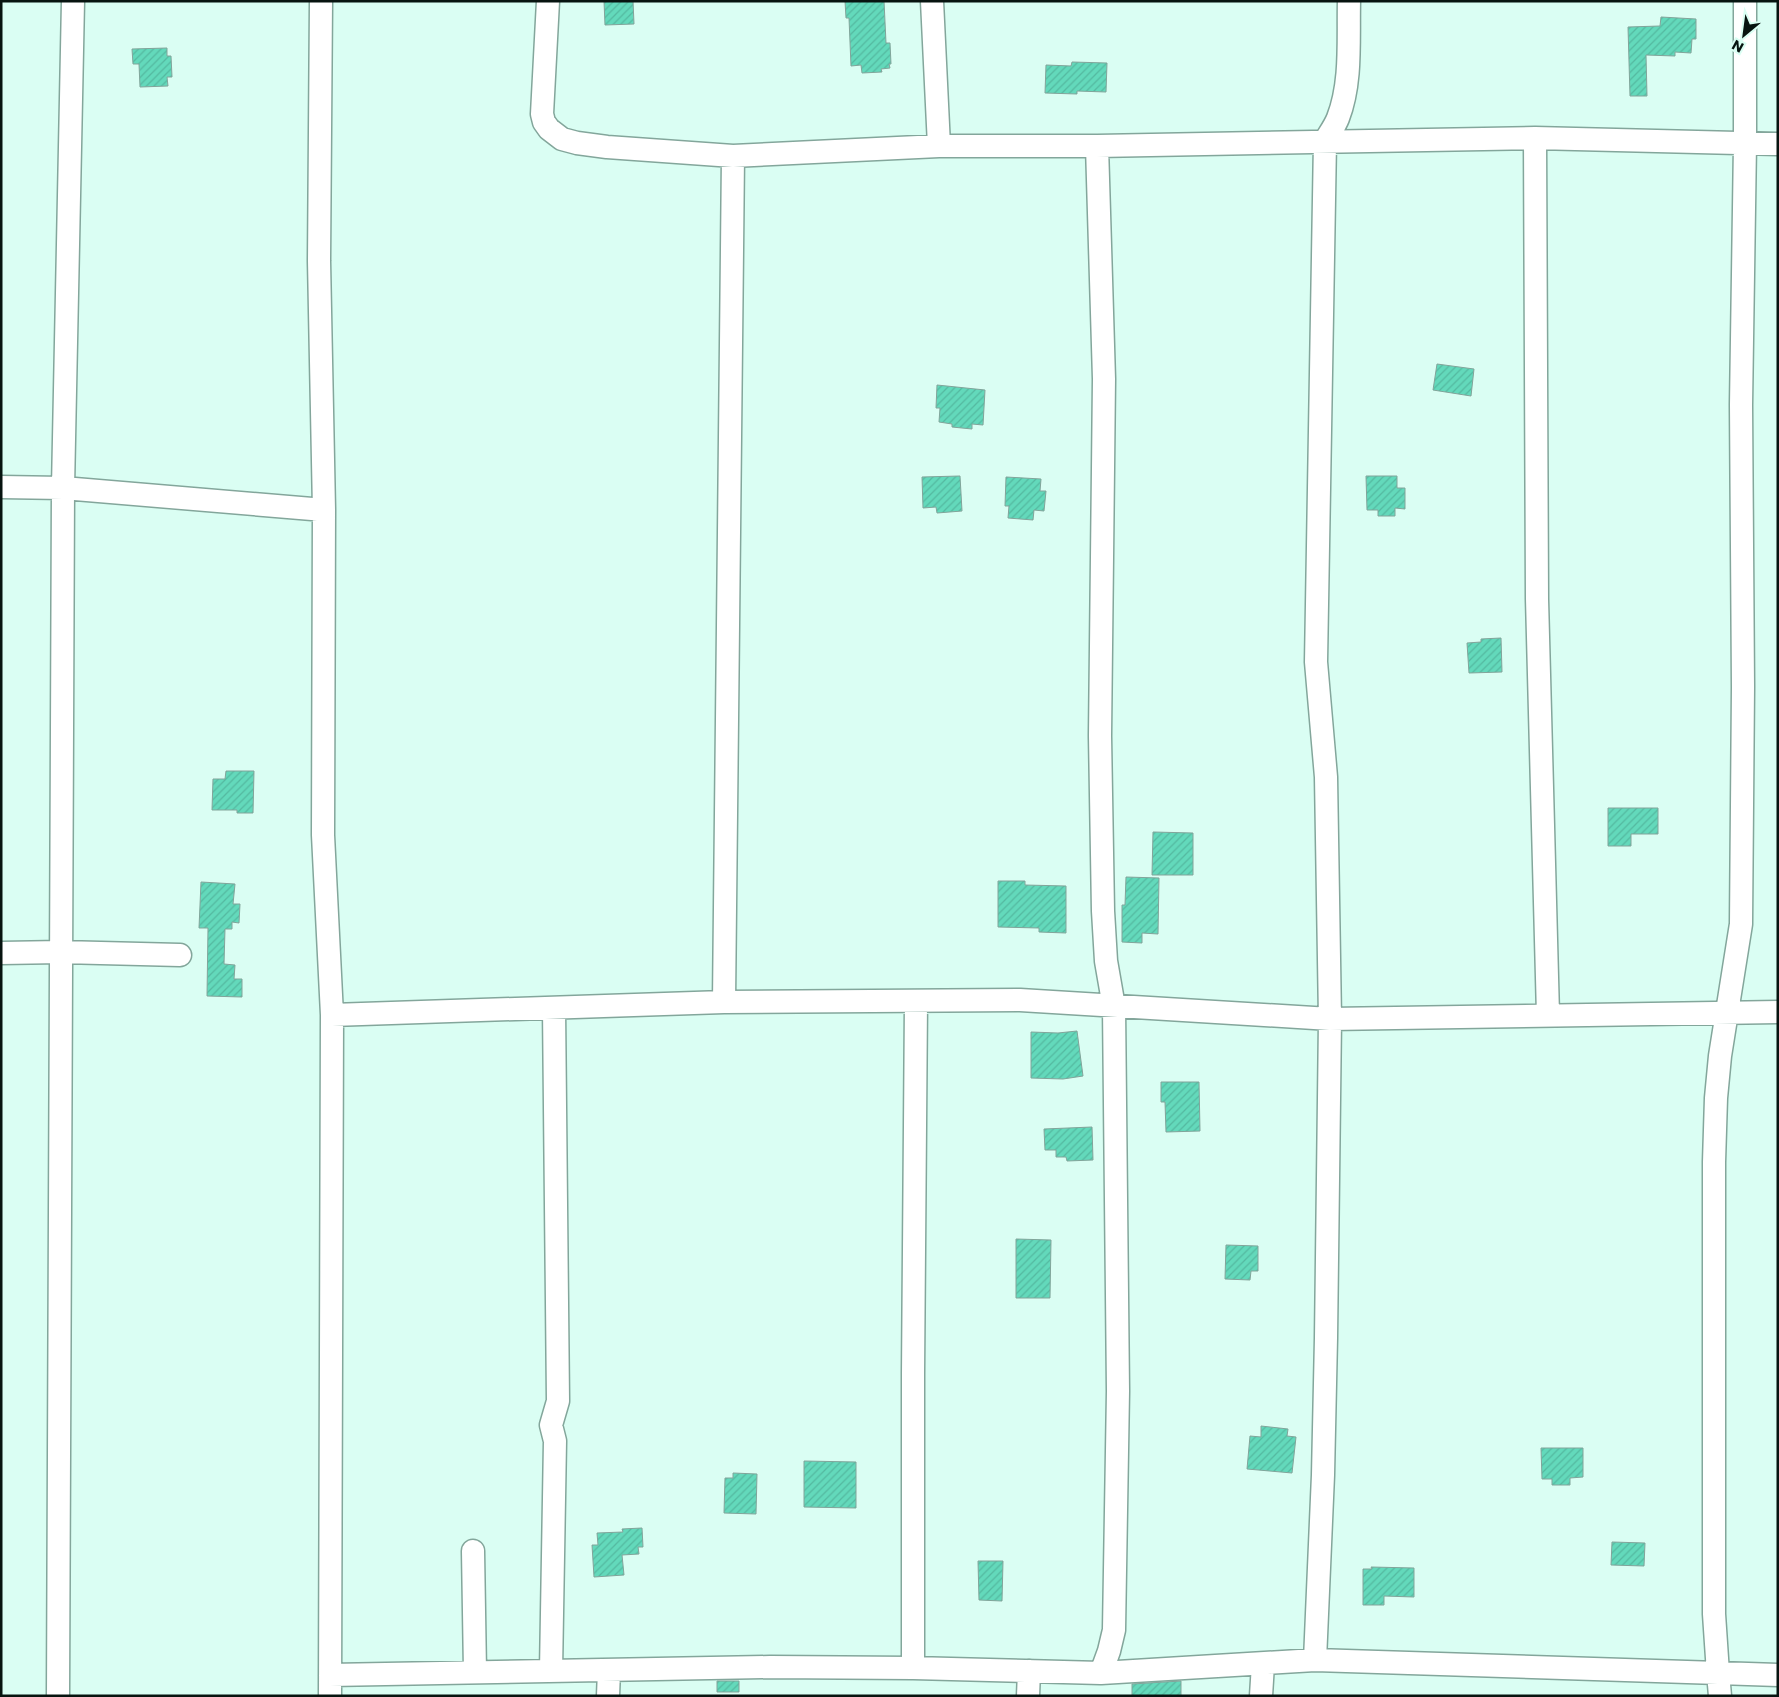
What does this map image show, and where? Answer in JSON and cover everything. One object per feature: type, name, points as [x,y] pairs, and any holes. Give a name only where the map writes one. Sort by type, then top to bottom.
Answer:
[{"type":"street","points":[[58,1696],[63,488],[73,1]]},
{"type":"street","points":[[321,1],[319,260],[324,510],[324,835],[327,937],[332,1015],[330,1685],[475,1672],[770,1667],[914,1668],[1101,1673],[1315,1660],[1778,1675]]},
{"type":"street","points":[[548,1],[542,114],[544,122],[549,129],[562,138],[577,143],[608,147],[733,156],[939,146],[1097,146],[1535,138],[1778,144]]},
{"type":"street","points":[[932,1],[939,146]]},
{"type":"street","points":[[1315,1660],[1323,1475],[1330,1019],[1326,777],[1316,662],[1324,141],[1338,119],[1344,100],[1347,73],[1348,1]]},
{"type":"street","points":[[1720,1696],[1714,1614],[1714,1162],[1716,1098],[1741,924],[1743,687],[1741,405],[1745,1]]},
{"type":"street","points":[[1535,138],[1537,599],[1548,1015]]},
{"type":"street","points":[[1097,146],[1104,379],[1100,736],[1106,961],[1114,1007],[1118,1391],[1114,1630],[1101,1673]]},
{"type":"street","points":[[724,1002],[733,156]]},
{"type":"street","points":[[1,487],[63,488],[324,510]]},
{"type":"street","points":[[1,952],[180,955]]},
{"type":"street","points":[[332,1015],[724,1002],[1020,1000],[1330,1019],[1778,1012]]},
{"type":"street","points":[[914,1668],[913,1374],[916,1001]]},
{"type":"street","points":[[551,1671],[555,1441],[551,1425],[558,1401],[554,1008]]},
{"type":"street","points":[[473,1551],[475,1672]]},
{"type":"street","points":[[1262,1696],[1263,1664]]},
{"type":"street","points":[[608,1696],[609,1670]]},
{"type":"street","points":[[1028,1696],[1029,1671]]},
{"type":"building","points":[[604,1],[633,1],[634,24],[605,25]]},
{"type":"building","points":[[845,1],[884,1],[886,43],[890,43],[890,68],[881,69],[882,72],[862,73],[861,65],[851,66],[849,18],[846,18]]},
{"type":"building","points":[[1661,17],[1696,19],[1696,39],[1692,39],[1691,53],[1675,52],[1675,56],[1646,55],[1647,96],[1630,96],[1628,27],[1660,26]]},
{"type":"building","points":[[167,48],[167,56],[171,56],[172,77],[167,77],[168,86],[140,87],[139,64],[133,64],[132,49]]},
{"type":"building","points":[[1072,62],[1107,63],[1106,92],[1077,91],[1077,94],[1045,93],[1046,65],[1071,66]]},
{"type":"building","points":[[1437,364],[1474,369],[1471,396],[1433,390]]},
{"type":"building","points":[[937,385],[985,390],[983,425],[972,424],[972,429],[952,427],[952,424],[939,422],[940,408],[936,408]]},
{"type":"building","points":[[960,476],[962,511],[937,513],[936,507],[923,508],[922,477]]},
{"type":"building","points":[[1366,476],[1397,476],[1397,488],[1405,488],[1405,509],[1395,508],[1395,516],[1378,516],[1378,510],[1367,510]]},
{"type":"building","points":[[1006,477],[1041,479],[1040,491],[1046,491],[1044,511],[1034,510],[1033,520],[1008,518],[1009,506],[1005,506]]},
{"type":"building","points":[[1501,638],[1502,672],[1469,673],[1467,643],[1481,642],[1481,639]]},
{"type":"building","points":[[226,771],[254,771],[253,813],[237,813],[237,810],[212,810],[213,779],[225,779]]},
{"type":"building","points":[[1608,808],[1658,808],[1658,834],[1631,834],[1631,846],[1608,846]]},
{"type":"building","points":[[1153,832],[1193,833],[1193,875],[1152,875]]},
{"type":"building","points":[[1126,877],[1159,878],[1158,934],[1142,933],[1142,943],[1122,942],[1122,905],[1125,905]]},
{"type":"building","points":[[998,881],[1025,881],[1025,885],[1066,886],[1066,933],[1039,932],[1039,928],[998,927]]},
{"type":"building","points":[[201,882],[235,884],[233,904],[240,904],[239,923],[232,922],[232,929],[225,929],[224,964],[235,965],[234,979],[242,979],[242,997],[207,996],[208,928],[199,928]]},
{"type":"building","points":[[1077,1031],[1083,1076],[1063,1079],[1031,1078],[1031,1032],[1058,1033]]},
{"type":"building","points":[[1161,1082],[1199,1082],[1200,1131],[1166,1132],[1165,1102],[1161,1102]]},
{"type":"building","points":[[1092,1127],[1093,1160],[1067,1161],[1066,1157],[1056,1157],[1056,1150],[1045,1150],[1044,1129]]},
{"type":"building","points":[[1016,1239],[1051,1240],[1050,1298],[1016,1298]]},
{"type":"building","points":[[1226,1245],[1258,1246],[1258,1271],[1251,1271],[1250,1280],[1225,1279]]},
{"type":"building","points":[[1261,1426],[1288,1429],[1287,1436],[1296,1437],[1292,1473],[1247,1469],[1250,1436],[1261,1437]]},
{"type":"building","points":[[1541,1448],[1583,1448],[1583,1477],[1570,1478],[1570,1485],[1552,1485],[1552,1479],[1542,1479]]},
{"type":"building","points":[[804,1461],[856,1462],[856,1508],[804,1507]]},
{"type":"building","points":[[733,1473],[757,1474],[756,1514],[724,1513],[725,1478],[733,1478]]},
{"type":"building","points":[[642,1528],[643,1547],[638,1547],[639,1554],[622,1555],[624,1575],[594,1577],[592,1545],[598,1545],[597,1533],[623,1532],[622,1529]]},
{"type":"building","points":[[1612,1542],[1645,1543],[1644,1566],[1611,1565]]},
{"type":"building","points":[[978,1561],[1003,1561],[1002,1601],[979,1600]]},
{"type":"building","points":[[1371,1567],[1414,1568],[1414,1597],[1384,1596],[1384,1605],[1363,1605],[1363,1569],[1372,1569]]},
{"type":"building","points":[[717,1681],[739,1681],[739,1692],[717,1692]]},
{"type":"building","points":[[1181,1681],[1181,1696],[1132,1696],[1132,1684]]}]
